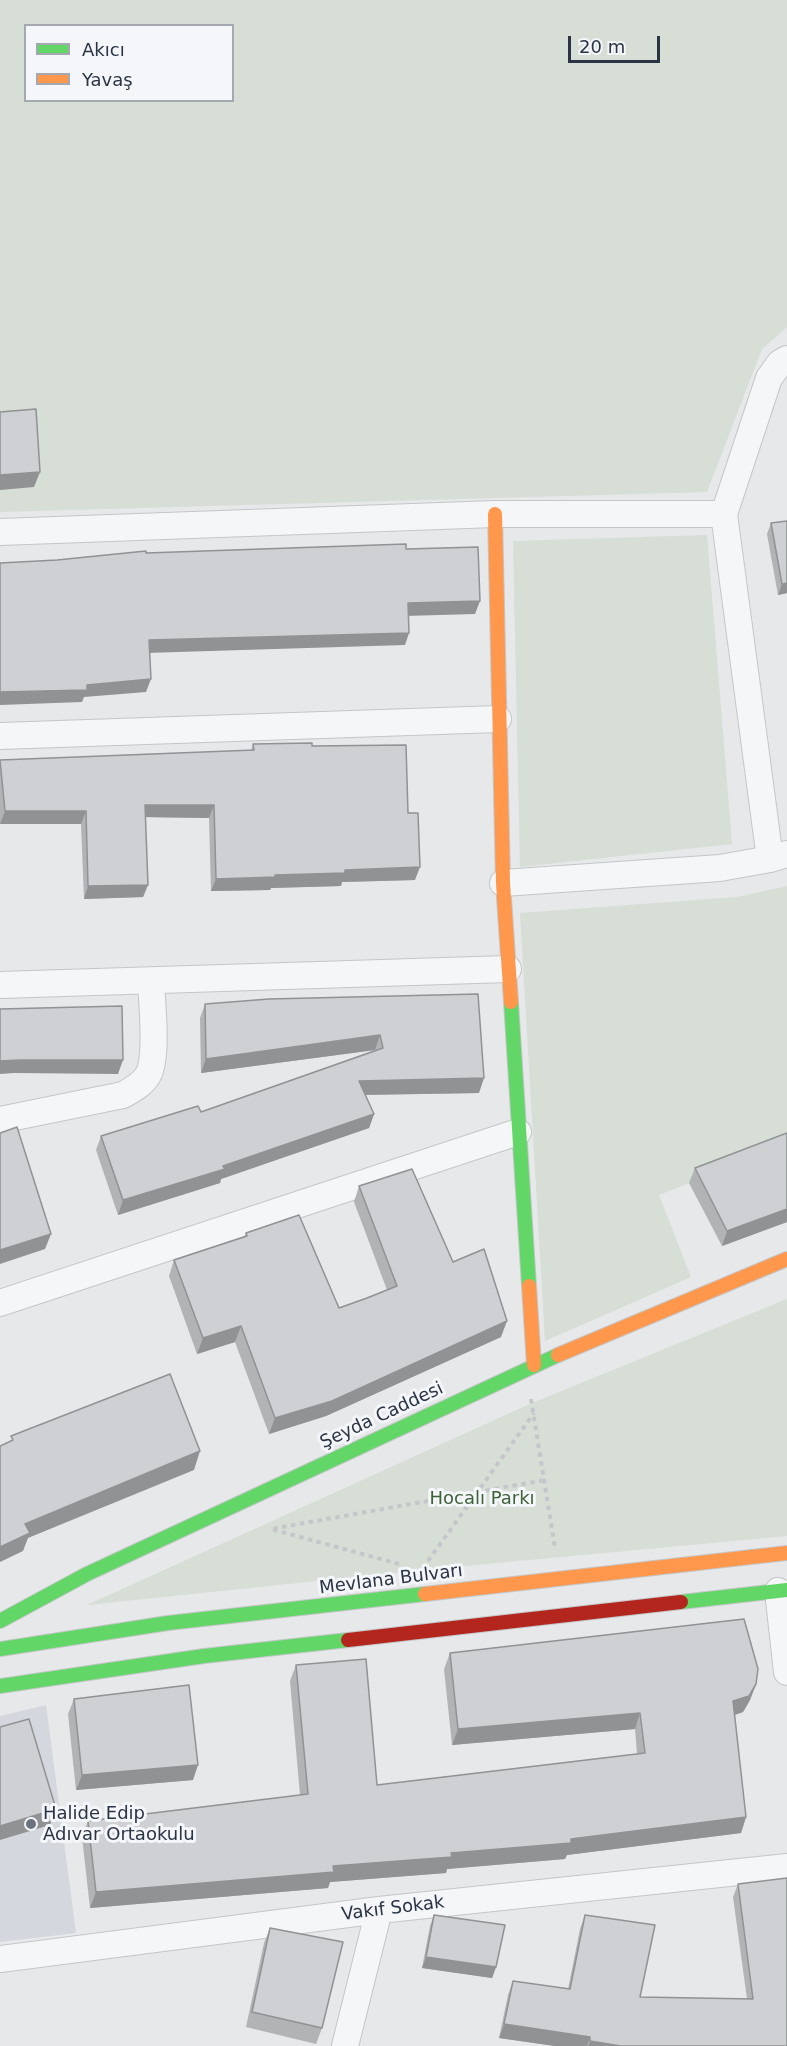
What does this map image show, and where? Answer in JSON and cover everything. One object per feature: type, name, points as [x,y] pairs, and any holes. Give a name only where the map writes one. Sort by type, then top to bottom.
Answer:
[{"type":"street","points":[[502,883],[720,868],[779,857],[724,514],[769,378],[780,363],[787,359]]},
{"type":"street","points":[[0,532],[495,514],[724,514]]},
{"type":"street","points":[[495,514],[502,883],[530,1367]]},
{"type":"street","points":[[0,736],[498,719]]},
{"type":"street","points":[[0,985],[508,969]]},
{"type":"street","points":[[0,1120],[123,1095],[138,1087],[148,1074],[153,1054],[151,982]]},
{"type":"street","points":[[0,1303],[518,1132]]},
{"type":"street","name":"Şeyda Caddesi","points":[[0,1621],[87,1574],[530,1367],[787,1259]]},
{"type":"street","name":"Mevlana Bulvarı","points":[[0,1649],[168,1623],[787,1553]]},
{"type":"street","points":[[0,1686],[204,1656],[783,1591],[787,1672]]},
{"type":"street","name":"Vakıf Sokak","points":[[0,1959],[379,1910],[787,1867]]},
{"type":"street","points":[[345,2046],[379,1910]]},
{"type":"path","points":[[530,1367],[534,1413],[560,1579]]},
{"type":"path","points":[[422,1570],[534,1413]]},
{"type":"path","points":[[410,1567],[271,1529],[545,1480]]},
{"type":"shaded area","name":"Halide Edip Adıvar Ortaokulu","points":[[46,1705],[76,1933],[0,1942],[0,1716]]},
{"type":"green space","points":[[0,0],[787,0],[787,327],[762,349],[707,492],[0,512]]},
{"type":"green space","points":[[707,535],[732,844],[520,867],[513,541]]},
{"type":"green space","points":[[787,886],[787,1145],[659,1195],[691,1277],[545,1341],[520,913],[737,897]]},
{"type":"green space","name":"Hocalı Parkı","points":[[787,1299],[787,1536],[422,1570],[87,1605],[532,1403]]},
{"type":"building","points":[[36,409],[40,472],[0,475],[0,412]]},
{"type":"building","points":[[787,521],[787,583],[782,584],[771,523]]},
{"type":"building","points":[[406,544],[406,549],[478,547],[480,601],[408,603],[409,633],[149,640],[151,679],[87,685],[87,690],[0,692],[0,563],[146,551],[146,553]]},
{"type":"building","points":[[312,743],[312,746],[406,745],[408,813],[418,813],[420,867],[216,879],[214,805],[145,805],[148,885],[88,886],[86,811],[5,811],[0,760],[254,750],[253,744]]},
{"type":"building","points":[[478,994],[484,1078],[359,1081],[374,1114],[223,1166],[225,1169],[123,1200],[101,1136],[198,1106],[201,1112],[383,1048],[380,1035],[206,1059],[205,1004],[269,999]]},
{"type":"building","points":[[122,1006],[123,1060],[0,1061],[0,1009]]},
{"type":"building","points":[[17,1127],[51,1234],[0,1250],[0,1133]]},
{"type":"building","points":[[787,1133],[787,1209],[727,1231],[695,1168]]},
{"type":"building","points":[[412,1169],[453,1262],[484,1249],[507,1321],[332,1401],[275,1418],[241,1326],[203,1338],[174,1260],[247,1236],[246,1233],[299,1215],[339,1308],[367,1298],[397,1286],[359,1186]]},
{"type":"building","points":[[170,1374],[200,1451],[25,1524],[30,1533],[0,1547],[0,1446],[13,1440],[11,1436]]},
{"type":"building","points":[[744,1619],[758,1669],[756,1684],[749,1696],[733,1701],[746,1817],[571,1839],[571,1843],[451,1853],[452,1857],[333,1866],[334,1872],[96,1892],[88,1821],[308,1794],[296,1665],[366,1659],[377,1785],[645,1753],[640,1713],[458,1729],[450,1653]]},
{"type":"building","points":[[189,1685],[198,1765],[82,1775],[74,1699]]},
{"type":"building","points":[[29,1719],[56,1809],[0,1826],[0,1727]]},
{"type":"building","points":[[787,1878],[787,2046],[621,2046],[590,2041],[590,2037],[504,2024],[513,1981],[570,1989],[585,1915],[655,1925],[640,1997],[753,1999],[738,1884]]},
{"type":"building","points":[[434,1915],[505,1925],[496,1967],[426,1957]]},
{"type":"building","points":[[270,1928],[343,1942],[322,2028],[252,2012]]},
{"type":"traffic: fast","points":[[511,1002],[529,1286]]},
{"type":"traffic: fast","points":[[0,1621],[87,1574],[558,1355]]},
{"type":"traffic: fast","points":[[681,1602],[787,1590]]},
{"type":"traffic: fast","points":[[0,1649],[168,1623],[425,1594]]},
{"type":"traffic: fast","points":[[0,1686],[204,1656],[348,1640]]},
{"type":"traffic: slow","points":[[495,514],[503,883],[511,1002]]},
{"type":"traffic: slow","points":[[558,1355],[787,1259]]},
{"type":"traffic: slow","points":[[529,1286],[534,1365]]},
{"type":"traffic: slow","points":[[425,1594],[787,1553]]},
{"type":"traffic: jam","points":[[348,1640],[681,1602]]},
{"type":"place","name":"Halide Edip Adıvar Ortaokulu","points":[[31,1824]]}]
